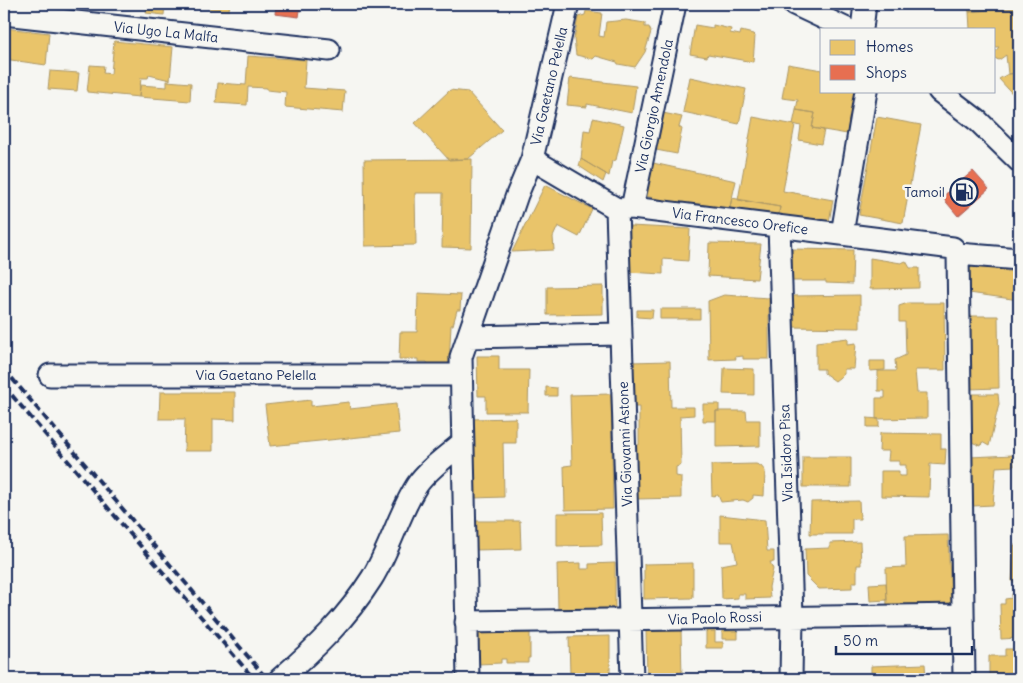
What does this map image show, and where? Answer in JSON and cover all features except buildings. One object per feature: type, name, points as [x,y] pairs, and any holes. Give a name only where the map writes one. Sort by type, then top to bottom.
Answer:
[{"type":"street","name":"Via Gaetano Pelella","points":[[468,679],[461,357],[517,194],[532,159],[568,4]]},
{"type":"street","name":"Via Giorgio Amendola","points":[[625,208],[675,4]]},
{"type":"street","points":[[794,4],[845,28]]},
{"type":"street","points":[[862,28],[864,4]]},
{"type":"street","name":"Via Ugo La Malfa","points":[[4,14],[329,50]]},
{"type":"street","points":[[842,234],[866,92]]},
{"type":"street","points":[[941,92],[978,121],[1019,161]]},
{"type":"street","name":"Via Francesco Orefice","points":[[532,159],[625,208],[953,248],[958,254],[1019,259]]},
{"type":"street","name":"Via Giovanni Astone","points":[[625,208],[622,334],[632,679]]},
{"type":"street","name":"Via Isidoro Pisa","points":[[779,226],[792,616],[790,679]]},
{"type":"street","points":[[958,254],[964,679]]},
{"type":"street","points":[[468,337],[622,334]]},
{"type":"street","name":"Via Gaetano Pelella","points":[[50,376],[461,375]]},
{"type":"street","points":[[280,679],[320,646],[349,611],[384,556],[417,485],[441,460],[462,443]]},
{"type":"street","name":"Via Paolo Rossi","points":[[466,622],[963,615]]},
{"type":"railway","points":[[4,369],[267,679]]},
{"type":"railway","points":[[4,386],[254,679]]},
{"type":"place","name":"Tamoil","points":[[964,192]]}]
